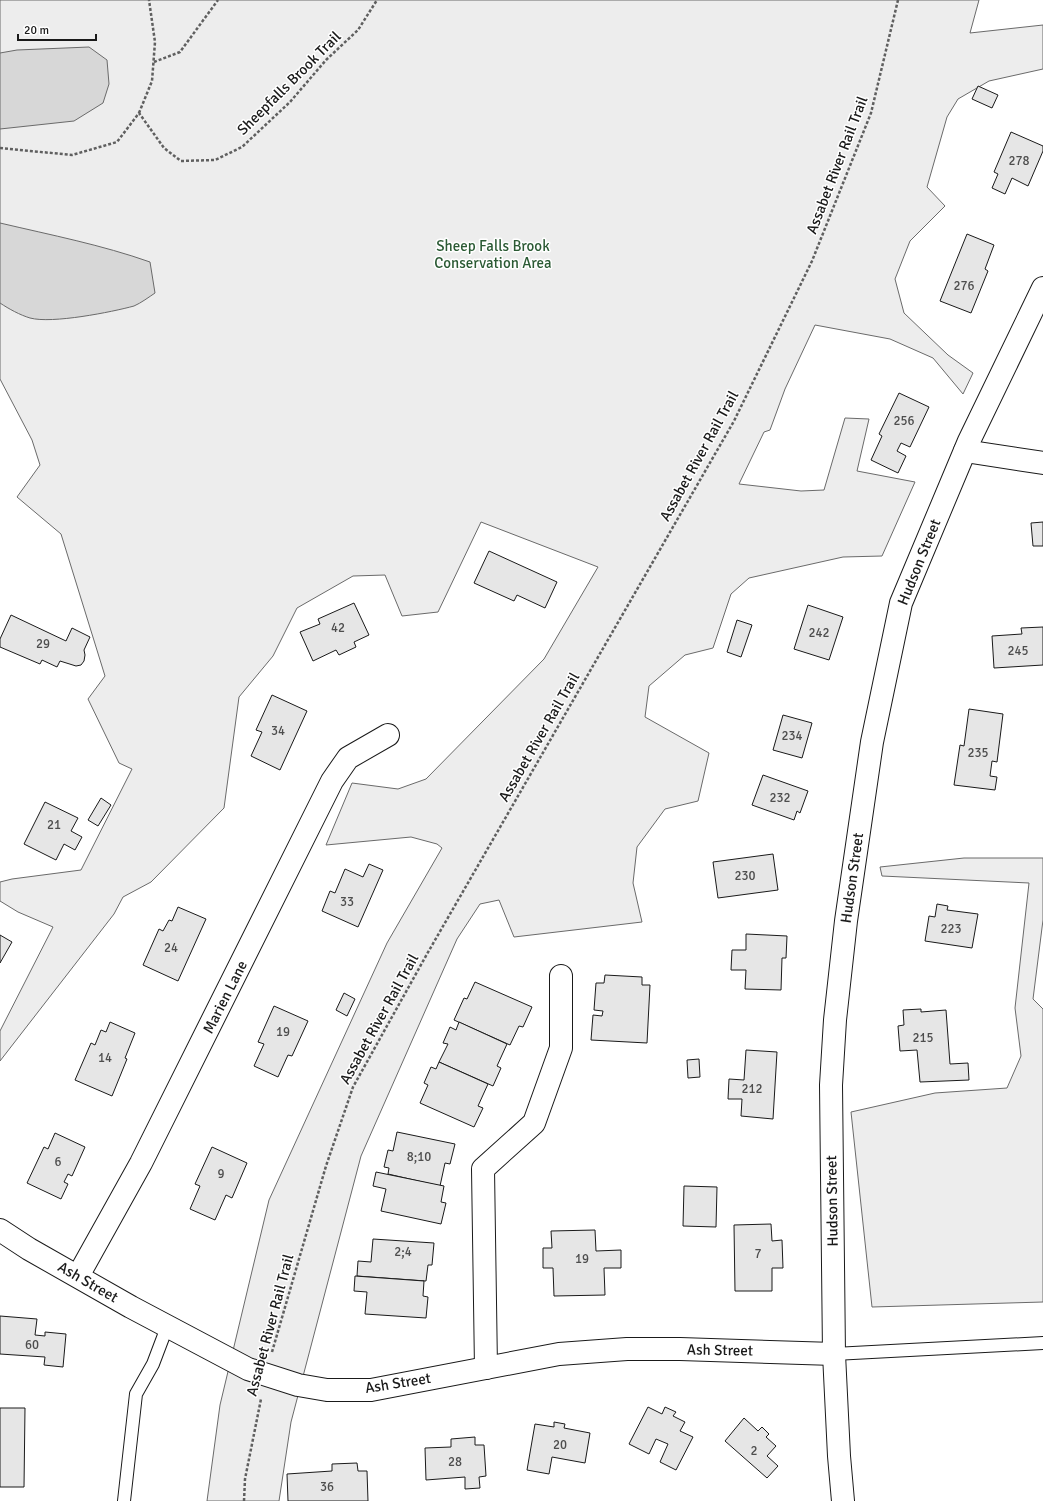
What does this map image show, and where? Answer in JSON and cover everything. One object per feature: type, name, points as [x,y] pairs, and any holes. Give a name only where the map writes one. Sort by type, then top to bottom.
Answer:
[{"type":"street","name":"Hudson Street","points":[[843,1501],[839,1456],[834,1354],[831,1085],[835,1020],[846,920],[872,742],[900,603],[965,451],[1043,288]]},
{"type":"street","points":[[965,451],[1043,463]]},
{"type":"street","name":"Marien Lane","points":[[78,1276],[141,1163],[332,781],[348,758],[388,735]]},
{"type":"street","points":[[486,1368],[483,1169],[534,1122],[561,1048],[561,976]]},
{"type":"street","name":"Ash Street","points":[[0,1230],[29,1249],[167,1327],[248,1369],[298,1385],[327,1390],[371,1390],[559,1354],[627,1349],[687,1349],[834,1354]]},
{"type":"lane","points":[[124,1501],[136,1394],[153,1364],[167,1327]]},
{"type":"lane","points":[[834,1354],[1043,1342]]},
{"type":"path","points":[[0,148],[72,155],[117,142],[139,113],[152,81],[155,42],[149,0]]},
{"type":"path","points":[[154,62],[180,52],[218,0]]},
{"type":"path","name":"Sheepfalls Brook Trail","points":[[139,113],[164,148],[181,161],[214,160],[221,157],[242,147],[290,102],[326,60],[358,30],[377,0]]},
{"type":"path","name":"Assabet River Rail Trail","points":[[244,1501],[245,1479],[266,1375],[326,1166],[353,1087],[427,954],[734,421],[812,262],[871,113],[898,0]]},
{"type":"green space","name":"Sheep Falls Brook Conservation Area","points":[[0,0],[979,0],[970,33],[1043,25],[1043,69],[989,81],[958,99],[947,117],[927,187],[945,206],[910,241],[895,279],[904,313],[948,355],[973,373],[963,394],[933,358],[890,339],[815,325],[785,389],[770,430],[764,432],[739,484],[801,491],[824,490],[845,418],[869,419],[857,471],[915,482],[882,556],[843,557],[749,578],[731,594],[713,648],[685,655],[649,686],[645,717],[709,753],[698,801],[665,809],[637,847],[633,883],[642,922],[514,937],[499,900],[480,904],[457,939],[361,1156],[291,1422],[279,1501],[207,1501],[220,1405],[269,1200],[387,943],[442,848],[437,844],[411,837],[326,845],[352,783],[398,789],[426,779],[544,659],[598,567],[481,522],[438,612],[402,616],[385,575],[353,576],[297,608],[273,656],[239,697],[224,808],[151,882],[123,897],[114,914],[0,1061],[0,1031],[53,927],[18,912],[0,901],[0,882],[12,879],[81,870],[132,769],[119,763],[88,699],[105,676],[61,534],[17,497],[40,465],[32,440],[0,379]]},
{"type":"green space","points":[[964,858],[1043,858],[1043,920],[1033,999],[1043,1009],[1043,1302],[872,1307],[851,1112],[935,1093],[1007,1088],[1021,1056],[1015,1008],[1029,883],[882,876],[880,867]]},
{"type":"shaded area","points":[[89,47],[107,60],[109,84],[103,103],[74,121],[0,129],[0,53],[17,50]]},
{"type":"shaded area","points":[[0,223],[95,245],[150,262],[155,293],[134,306],[82,316],[52,320],[30,318],[18,314],[0,303]]},
{"type":"building","points":[[978,86],[998,95],[992,108],[972,99]]},
{"type":"building","points":[[1011,132],[1043,146],[1043,151],[1028,186],[1012,178],[1005,194],[992,188],[998,174],[994,172]]},
{"type":"building","points":[[967,234],[994,245],[985,269],[988,271],[971,313],[940,301]]},
{"type":"building","points":[[899,393],[929,407],[910,447],[901,443],[897,451],[906,456],[898,473],[871,460],[882,436],[879,434]]},
{"type":"building","points":[[1043,522],[1043,546],[1033,546],[1031,523]]},
{"type":"building","points":[[489,551],[557,582],[545,608],[517,595],[514,601],[474,583]]},
{"type":"building","points":[[354,603],[369,635],[354,642],[356,647],[339,655],[336,650],[313,661],[300,632],[320,624],[318,619]]},
{"type":"building","points":[[808,605],[843,617],[829,660],[794,649]]},
{"type":"building","points":[[11,615],[66,641],[72,628],[90,637],[84,650],[84,661],[81,665],[76,666],[60,661],[57,667],[42,660],[40,664],[0,647],[0,639]]},
{"type":"building","points":[[737,620],[752,625],[741,657],[727,652]]},
{"type":"building","points":[[1043,627],[1043,665],[994,668],[992,636],[1022,634],[1021,628]]},
{"type":"building","points":[[272,695],[307,711],[280,770],[251,756],[262,732],[256,730]]},
{"type":"building","points":[[969,709],[1003,714],[997,762],[992,761],[990,776],[997,777],[995,790],[954,785],[960,745],[964,746]]},
{"type":"building","points":[[783,715],[812,723],[802,758],[773,750]]},
{"type":"building","points":[[763,775],[808,791],[800,813],[797,811],[794,820],[752,805]]},
{"type":"building","points":[[101,798],[111,805],[98,826],[88,820]]},
{"type":"building","points":[[45,802],[78,818],[71,831],[82,837],[75,850],[64,844],[56,860],[24,844]]},
{"type":"building","points":[[773,854],[778,890],[718,898],[713,862]]},
{"type":"building","points":[[369,864],[383,870],[358,927],[322,911],[330,891],[335,893],[345,869],[363,877]]},
{"type":"building","points":[[937,904],[948,906],[947,910],[978,914],[972,948],[925,941],[929,916],[935,917]]},
{"type":"building","points":[[178,907],[206,919],[178,981],[143,965],[159,929],[163,931],[169,920],[172,921]]},
{"type":"building","points":[[746,934],[787,936],[786,958],[782,958],[781,990],[745,989],[746,970],[731,970],[732,950],[746,950]]},
{"type":"building","points":[[0,935],[12,942],[0,963]]},
{"type":"building","points":[[605,975],[642,977],[642,985],[650,985],[647,1043],[591,1040],[593,1015],[602,1016],[603,1011],[594,1010],[596,983],[604,983]]},
{"type":"building","points":[[475,982],[532,1007],[523,1027],[519,1026],[510,1045],[454,1020],[464,998],[467,999]]},
{"type":"building","points":[[344,993],[355,999],[347,1016],[336,1010]]},
{"type":"building","points":[[274,1006],[308,1021],[292,1056],[288,1055],[278,1077],[254,1066],[264,1044],[258,1042]]},
{"type":"building","points":[[921,1009],[921,1012],[946,1010],[950,1064],[968,1063],[969,1080],[920,1082],[917,1050],[900,1051],[898,1026],[904,1025],[903,1010]]},
{"type":"building","points":[[110,1022],[135,1033],[125,1058],[127,1059],[112,1096],[75,1080],[91,1043],[95,1045],[101,1030],[106,1032]]},
{"type":"building","points":[[459,1022],[507,1044],[497,1066],[501,1068],[493,1086],[439,1062],[448,1044],[443,1043],[450,1027],[456,1030]]},
{"type":"building","points":[[746,1050],[777,1052],[773,1119],[741,1116],[742,1099],[728,1099],[729,1079],[744,1080]]},
{"type":"building","points":[[699,1059],[700,1077],[688,1078],[687,1060]]},
{"type":"building","points":[[439,1062],[488,1084],[478,1106],[483,1108],[474,1127],[420,1103],[428,1085],[424,1083],[431,1067],[436,1069]]},
{"type":"building","points":[[397,1132],[455,1144],[450,1164],[445,1163],[440,1186],[388,1174],[389,1168],[384,1167],[388,1150],[393,1151]]},
{"type":"building","points":[[55,1133],[85,1147],[72,1176],[68,1174],[64,1182],[68,1184],[61,1199],[27,1183],[44,1147],[48,1149]]},
{"type":"building","points":[[212,1147],[247,1163],[232,1198],[226,1195],[215,1220],[190,1209],[200,1186],[195,1184]]},
{"type":"building","points":[[376,1172],[444,1186],[441,1202],[446,1203],[441,1224],[381,1211],[386,1189],[373,1186]]},
{"type":"building","points":[[684,1186],[717,1187],[716,1227],[683,1226]]},
{"type":"building","points":[[771,1224],[772,1241],[782,1240],[783,1268],[772,1268],[772,1291],[735,1291],[734,1225]]},
{"type":"building","points":[[595,1230],[596,1251],[621,1250],[621,1268],[604,1268],[605,1295],[554,1296],[553,1268],[543,1268],[543,1248],[552,1248],[551,1231]]},
{"type":"building","points":[[373,1239],[434,1243],[432,1265],[428,1265],[426,1281],[357,1276],[358,1261],[371,1262]]},
{"type":"building","points":[[355,1276],[424,1281],[423,1296],[428,1297],[426,1318],[365,1314],[367,1292],[354,1291]]},
{"type":"building","points":[[0,1316],[37,1319],[35,1335],[45,1336],[45,1332],[66,1334],[63,1367],[44,1365],[45,1357],[0,1354]]},
{"type":"building","points":[[648,1407],[662,1414],[665,1407],[676,1412],[673,1416],[685,1422],[680,1431],[693,1437],[676,1470],[660,1462],[668,1444],[656,1439],[649,1454],[629,1444]]},
{"type":"building","points":[[0,1408],[25,1408],[24,1487],[0,1487]]},
{"type":"building","points":[[744,1418],[758,1431],[762,1427],[769,1434],[766,1437],[776,1446],[767,1456],[778,1466],[767,1478],[725,1441]]},
{"type":"building","points":[[554,1422],[565,1424],[564,1428],[590,1433],[585,1463],[552,1457],[549,1474],[527,1470],[535,1424],[554,1427]]},
{"type":"building","points":[[475,1437],[475,1445],[484,1445],[486,1476],[479,1477],[480,1488],[465,1489],[465,1477],[426,1480],[425,1448],[451,1447],[451,1439]]},
{"type":"building","points":[[357,1463],[358,1471],[367,1471],[368,1501],[288,1501],[287,1474],[332,1471],[332,1464]]}]
